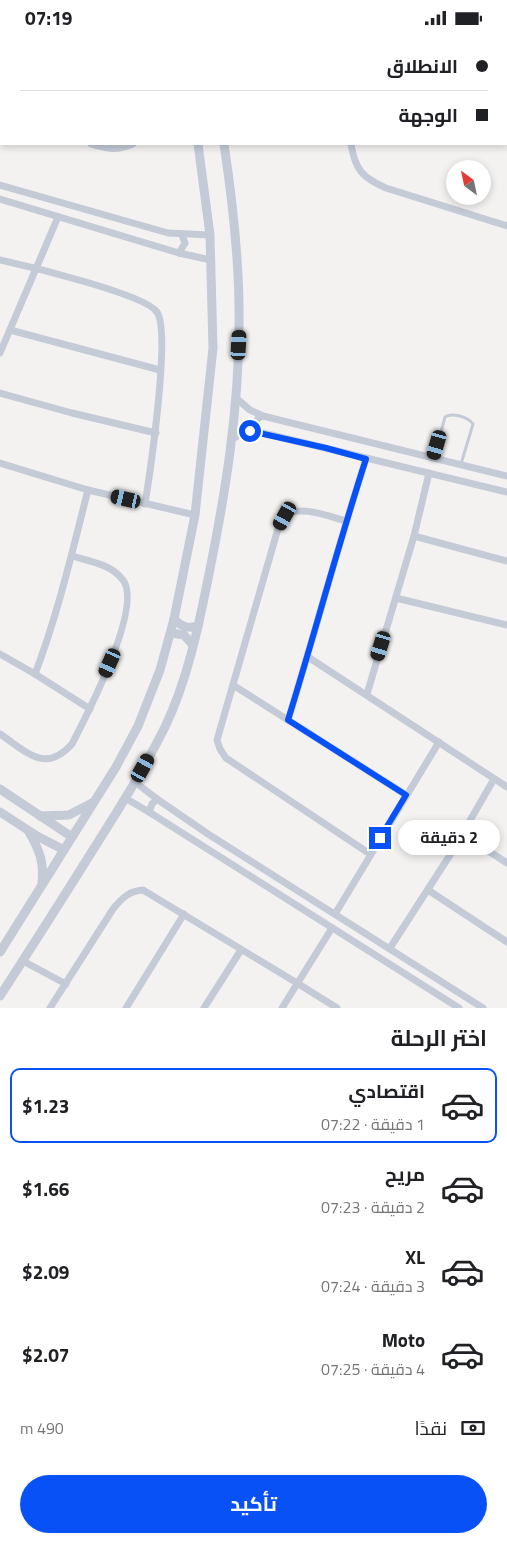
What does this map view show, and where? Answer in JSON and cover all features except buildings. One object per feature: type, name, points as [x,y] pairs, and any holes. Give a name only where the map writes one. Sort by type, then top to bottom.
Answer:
[{"type":"street","points":[[95,145],[113,149],[122,149],[131,145]]},
{"type":"street","points":[[0,952],[116,767],[138,725],[160,670],[171,633],[195,515],[213,348],[210,235],[198,145]]},
{"type":"street","points":[[0,996],[135,782],[166,726],[184,677],[193,645],[213,554],[236,399],[240,327],[238,276],[233,200],[224,145]]},
{"type":"street","points":[[351,145],[358,168],[370,181],[507,226]]},
{"type":"street","points":[[0,185],[168,233],[210,235]]},
{"type":"street","points":[[0,199],[179,253],[211,260]]},
{"type":"street","points":[[0,353],[58,217]]},
{"type":"street","points":[[179,253],[185,243],[182,235]]},
{"type":"street","points":[[0,259],[124,295],[152,306],[157,312],[161,320],[160,370],[156,433],[145,504]]},
{"type":"street","points":[[10,330],[160,370]]},
{"type":"street","points":[[0,393],[63,411],[156,433]]},
{"type":"street","points":[[236,399],[250,410],[263,416],[507,476]]},
{"type":"street","points":[[259,433],[256,430],[255,423],[259,417],[263,416]]},
{"type":"street","points":[[231,440],[244,432],[259,433],[507,492]]},
{"type":"street","points":[[288,720],[366,459]]},
{"type":"street","points":[[0,463],[88,490],[195,515]]},
{"type":"street","points":[[367,694],[414,536],[429,473]]},
{"type":"street","points":[[35,673],[50,633],[88,490]]},
{"type":"street","points":[[346,521],[302,510],[294,511],[285,516],[275,539],[217,740],[226,758],[370,854]]},
{"type":"street","points":[[414,536],[507,561]]},
{"type":"street","points":[[0,734],[38,759],[47,759],[65,752],[72,744],[90,709],[110,663],[126,613],[128,589],[124,581],[110,568],[72,556]]},
{"type":"street","points":[[396,598],[507,625]]},
{"type":"street","points":[[174,619],[185,627],[192,628],[198,626]]},
{"type":"street","points":[[171,633],[184,635],[193,645]]},
{"type":"street","points":[[0,654],[35,673],[90,709]]},
{"type":"street","points":[[308,657],[507,787]]},
{"type":"street","points":[[233,685],[406,795]]},
{"type":"street","points":[[335,914],[440,742]]},
{"type":"street","points":[[390,948],[428,890],[494,779]]},
{"type":"street","points":[[135,782],[208,834],[483,1008]]},
{"type":"street","points":[[0,789],[72,837]]},
{"type":"street","points":[[125,798],[149,811],[459,1008]]},
{"type":"street","points":[[149,811],[157,799]]},
{"type":"street","points":[[40,816],[69,815],[95,801]]},
{"type":"street","points":[[0,813],[64,850]]},
{"type":"street","points":[[27,830],[35,843],[42,863],[41,886]]},
{"type":"street","points":[[52,844],[60,839],[61,830]]},
{"type":"street","points":[[462,834],[507,863]]},
{"type":"street","points":[[50,1008],[113,909],[125,895],[133,891],[143,890],[337,1008]]},
{"type":"street","points":[[428,890],[507,942]]},
{"type":"street","points":[[126,1008],[184,914]]},
{"type":"street","points":[[282,1008],[332,928]]},
{"type":"street","points":[[204,1008],[241,950]]},
{"type":"street","points":[[23,961],[66,984]]},
{"type":"lane","points":[[433,458],[445,417],[452,414],[469,420],[473,424],[460,465]]},
{"type":"route","points":[[250,431],[366,459],[288,720],[406,795],[380,838]]}]
